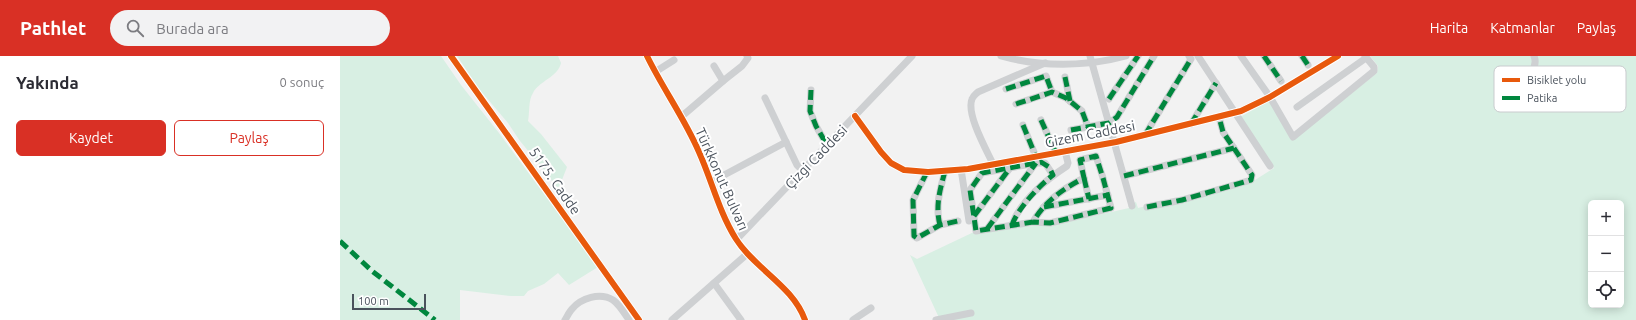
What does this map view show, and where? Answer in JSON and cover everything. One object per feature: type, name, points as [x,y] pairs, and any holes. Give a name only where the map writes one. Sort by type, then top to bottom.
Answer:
[{"type":"street","name":"5175. Cadde","points":[[451,56],[638,320]]},
{"type":"street","name":"Türkkonut Bulvarı","points":[[646,56],[700,152],[727,224],[736,240],[747,254],[779,284],[794,302],[805,320]]},
{"type":"street","points":[[681,117],[722,81],[742,66],[748,58],[747,56]]},
{"type":"street","name":"Çizgi Caddesi","points":[[736,240],[912,56]]},
{"type":"street","points":[[1001,56],[1045,63],[1126,56]]},
{"type":"street","points":[[1109,100],[1138,56]]},
{"type":"street","points":[[1071,130],[1109,123],[1117,117],[1154,56]]},
{"type":"street","points":[[1145,135],[1192,59],[1189,56]]},
{"type":"street","points":[[1198,56],[1270,166]]},
{"type":"street","points":[[1241,56],[1270,97],[1293,137],[1374,71],[1374,67],[1366,57],[1297,108]]},
{"type":"street","points":[[1302,56],[1308,65]]},
{"type":"street","name":"Gizem Caddesi","points":[[855,116],[881,152],[891,163],[904,170],[927,172],[945,171],[1036,160],[1056,153],[1114,142],[1234,113],[1270,97],[1338,56]]},
{"type":"street","points":[[1534,56],[1536,60],[1535,66]]},
{"type":"street","points":[[1268,57],[1281,81]]},
{"type":"street","points":[[1091,59],[1132,206]]},
{"type":"street","points":[[655,72],[674,60]]},
{"type":"street","points":[[993,164],[973,118],[971,108],[972,98],[978,92],[1045,63]]},
{"type":"street","points":[[714,66],[722,81]]},
{"type":"street","points":[[1006,90],[1046,76],[1052,92],[1070,101],[1082,111],[1088,127]]},
{"type":"street","points":[[1065,77],[1070,101]]},
{"type":"street","points":[[1191,124],[1216,83]]},
{"type":"street","points":[[811,90],[810,111],[826,145]]},
{"type":"street","points":[[1016,104],[1052,92]]},
{"type":"street","points":[[765,98],[797,165],[802,170]]},
{"type":"street","points":[[1147,207],[1182,200],[1251,180],[1252,175],[1223,132],[1219,117]]},
{"type":"street","points":[[1041,120],[1056,153]]},
{"type":"street","points":[[1023,125],[1036,160]]},
{"type":"street","points":[[710,182],[786,142]]},
{"type":"street","points":[[1124,176],[1234,148]]},
{"type":"street","points":[[1012,225],[1017,214],[1033,194],[1053,175],[1067,166],[1068,163],[1065,151]]},
{"type":"street","points":[[961,169],[971,218],[976,231],[1033,222],[1050,223],[1111,208],[1096,156],[1080,160],[1089,199]]},
{"type":"street","points":[[987,229],[1036,160]]},
{"type":"street","points":[[971,218],[970,190],[982,173],[1010,168],[1036,160],[1045,163],[1053,175]]},
{"type":"street","points":[[971,218],[1010,168]]},
{"type":"street","points":[[940,225],[937,214],[937,202],[945,171]]},
{"type":"street","points":[[927,172],[912,200],[914,236],[917,238],[940,225],[958,221]]},
{"type":"street","points":[[1033,222],[1044,207],[1062,190],[1084,178]]},
{"type":"street","points":[[1044,207],[1108,195]]},
{"type":"street","points":[[672,320],[747,254]]},
{"type":"street","points":[[714,283],[741,320]]},
{"type":"street","points":[[565,320],[572,308],[584,300],[595,296],[606,297],[614,301],[629,320]]},
{"type":"street","points":[[853,320],[872,308]]},
{"type":"street","points":[[936,320],[971,313]]},
{"type":"green space","points":[[340,56],[441,56],[461,85],[499,133],[598,267],[569,285],[558,273],[544,284],[528,291],[524,296],[511,296],[460,290],[460,320],[340,320]]},
{"type":"green space","points":[[457,56],[558,56],[561,63],[559,68],[539,85],[531,96],[528,121],[541,134],[567,167],[558,187],[555,186],[508,123],[480,90]]},
{"type":"green space","points":[[1370,56],[1636,56],[1636,320],[940,320],[910,255],[917,259],[976,231],[1054,225],[1129,208],[1128,205],[1136,202],[1138,208],[1255,180],[1274,168],[1240,117],[1269,101],[1293,140],[1377,73],[1378,66]]},
{"type":"marked path","points":[[1109,99],[1138,56]]},
{"type":"marked path","points":[[1071,130],[1109,123],[1117,117],[1154,56]]},
{"type":"marked path","points":[[1264,56],[1281,81]]},
{"type":"marked path","points":[[1302,56],[1308,65]]},
{"type":"marked path","points":[[1145,135],[1191,59]]},
{"type":"marked path","points":[[1006,89],[1046,76],[1052,92]]},
{"type":"marked path","points":[[1065,77],[1070,101]]},
{"type":"marked path","points":[[1191,124],[1216,83]]},
{"type":"marked path","points":[[811,90],[810,111],[816,126],[827,145]]},
{"type":"marked path","points":[[1016,104],[1052,92],[1066,98],[1082,111],[1088,127]]},
{"type":"marked path","points":[[1147,207],[1182,200],[1251,180],[1252,175],[1223,132],[1219,117]]},
{"type":"marked path","points":[[1041,120],[1056,153]]},
{"type":"marked path","points":[[1023,125],[1036,157]]},
{"type":"marked path","points":[[1124,176],[1234,148]]},
{"type":"marked path","points":[[1012,225],[1015,218],[1030,198],[1053,175],[1049,167],[1041,162],[982,173],[970,190],[976,231],[1033,222],[1043,208],[1055,196],[1084,178],[1080,160],[1096,156],[1111,208],[1050,223],[1033,222]]},
{"type":"marked path","points":[[987,229],[1036,163]]},
{"type":"marked path","points":[[974,216],[1010,168]]},
{"type":"marked path","points":[[940,225],[938,205],[945,171]]},
{"type":"marked path","points":[[927,172],[913,200],[914,236],[917,238],[940,225],[958,221]]},
{"type":"marked path","points":[[1084,178],[1089,199]]},
{"type":"marked path","points":[[1044,207],[1108,195]]},
{"type":"marked path","points":[[340,241],[372,271],[435,320]]},
{"type":"cycle path","points":[[451,56],[639,320]]},
{"type":"cycle path","points":[[647,56],[693,140],[704,163],[730,229],[744,250],[753,260],[792,297],[805,320]]},
{"type":"cycle path","points":[[855,116],[881,152],[891,163],[904,170],[928,172],[968,169],[1116,142],[1241,111],[1270,97],[1338,56]]}]
